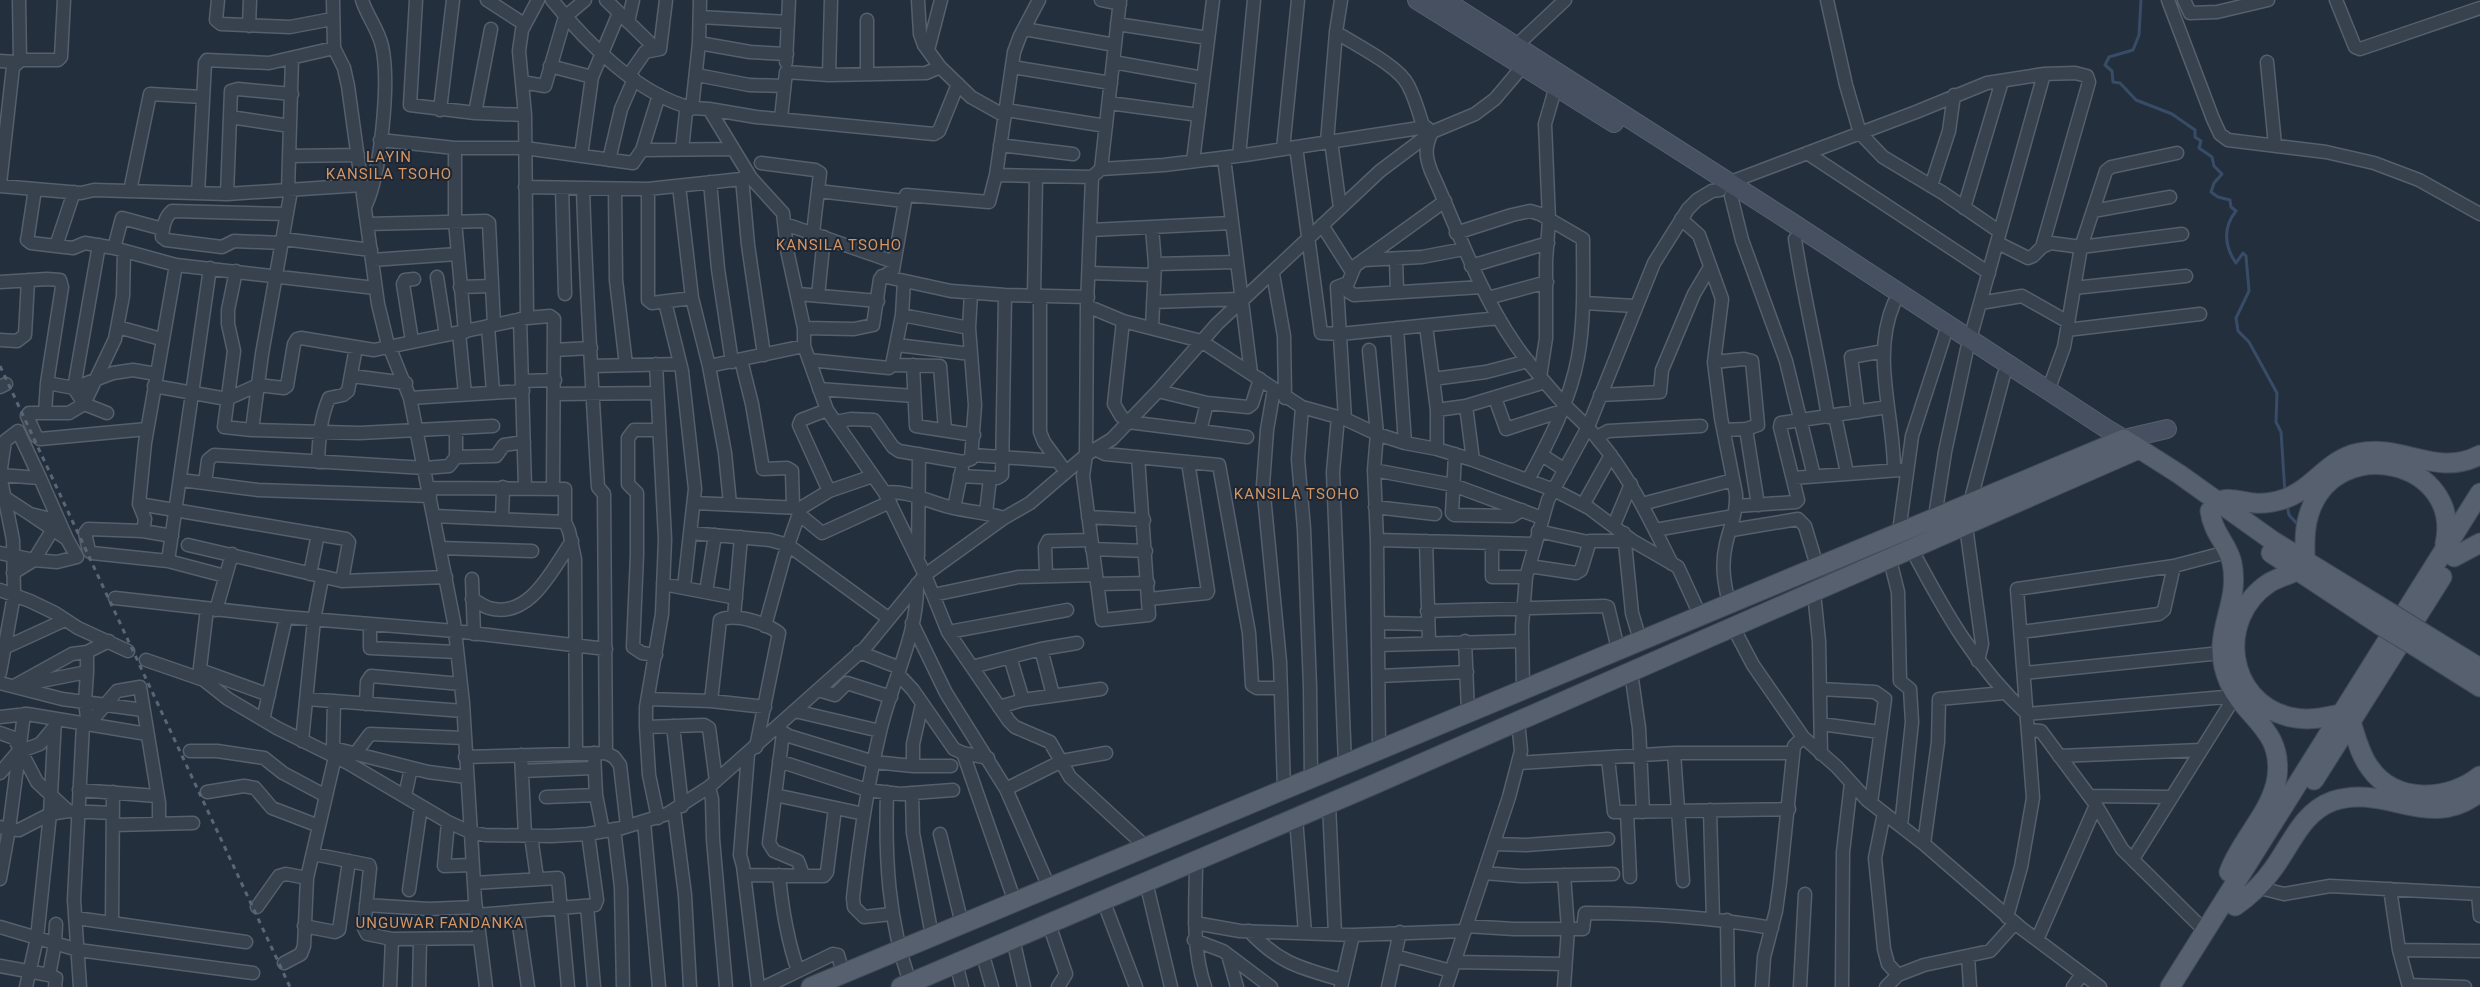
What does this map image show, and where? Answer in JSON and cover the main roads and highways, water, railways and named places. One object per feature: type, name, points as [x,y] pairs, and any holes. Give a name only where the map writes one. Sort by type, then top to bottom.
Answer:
[{"type":"main road","points":[[1417,0],[1522,67],[1726,190],[2048,392],[2301,566],[2419,640],[2480,687]]},
{"type":"main road","points":[[1444,0],[1517,45],[1795,239],[1945,334],[1969,344],[2004,374],[2127,446]]},
{"type":"main road","points":[[811,987],[1935,517],[2127,446]]},
{"type":"main road","points":[[906,985],[929,981],[956,963],[1329,804],[1890,560],[1966,526],[2127,446]]},
{"type":"main road","points":[[2214,506],[2229,499],[2255,503],[2282,500],[2299,491],[2333,465],[2357,453],[2377,451],[2445,464],[2462,462],[2480,455]]},
{"type":"main road","points":[[2301,566],[2306,522],[2317,495],[2326,484],[2340,474],[2367,464],[2386,464],[2400,467],[2417,475],[2428,484],[2439,500],[2447,518],[2449,552]]},
{"type":"main road","points":[[2185,987],[2230,902],[2449,552],[2480,493]]},
{"type":"main road","points":[[2214,506],[2212,524],[2232,562],[2232,596],[2222,633],[2221,653],[2233,696],[2268,731],[2275,746],[2278,762],[2272,795],[2230,870],[2230,902]]},
{"type":"main road","points":[[2449,552],[2480,517]]},
{"type":"main road","points":[[2449,552],[2480,543]]},
{"type":"main road","points":[[2301,566],[2269,583],[2244,608],[2235,632],[2234,662],[2249,691],[2257,700],[2277,713],[2300,719],[2345,718]]},
{"type":"main road","points":[[2419,640],[2480,668]]},
{"type":"main road","points":[[2345,718],[2370,770],[2385,783],[2403,791],[2434,796],[2467,787],[2480,776]]},
{"type":"main road","points":[[2170,987],[2205,931],[2230,902],[2248,897],[2274,869],[2300,826],[2317,810],[2331,802],[2362,795],[2394,801],[2416,808],[2431,809],[2454,806],[2480,792]]},
{"type":"waterway","points":[[2141,0],[2139,35],[2133,50],[2109,57],[2105,65],[2112,71],[2113,82],[2120,83],[2136,100],[2172,114],[2195,130],[2195,137],[2201,141],[2199,148],[2212,157],[2214,166],[2222,174],[2214,183],[2211,192],[2218,197],[2230,200],[2231,207],[2236,211],[2227,230],[2227,243],[2236,263],[2243,253],[2246,256],[2249,291],[2236,318],[2238,331],[2249,342],[2277,393],[2276,422],[2281,432],[2285,493]]},
{"type":"waterway","points":[[2287,504],[2289,515],[2299,526]]},
{"type":"railway","points":[[0,366],[290,987]]},
{"type":"district","name":"LAYIN KANSILA TSOHO","points":[[389,166]]},
{"type":"district","name":"KANSILA TSOHO","points":[[839,245]]},
{"type":"district","name":"KANSILA TSOHO","points":[[1297,494]]},
{"type":"district","name":"UNGUWAR FANDANKA","points":[[440,923]]}]
